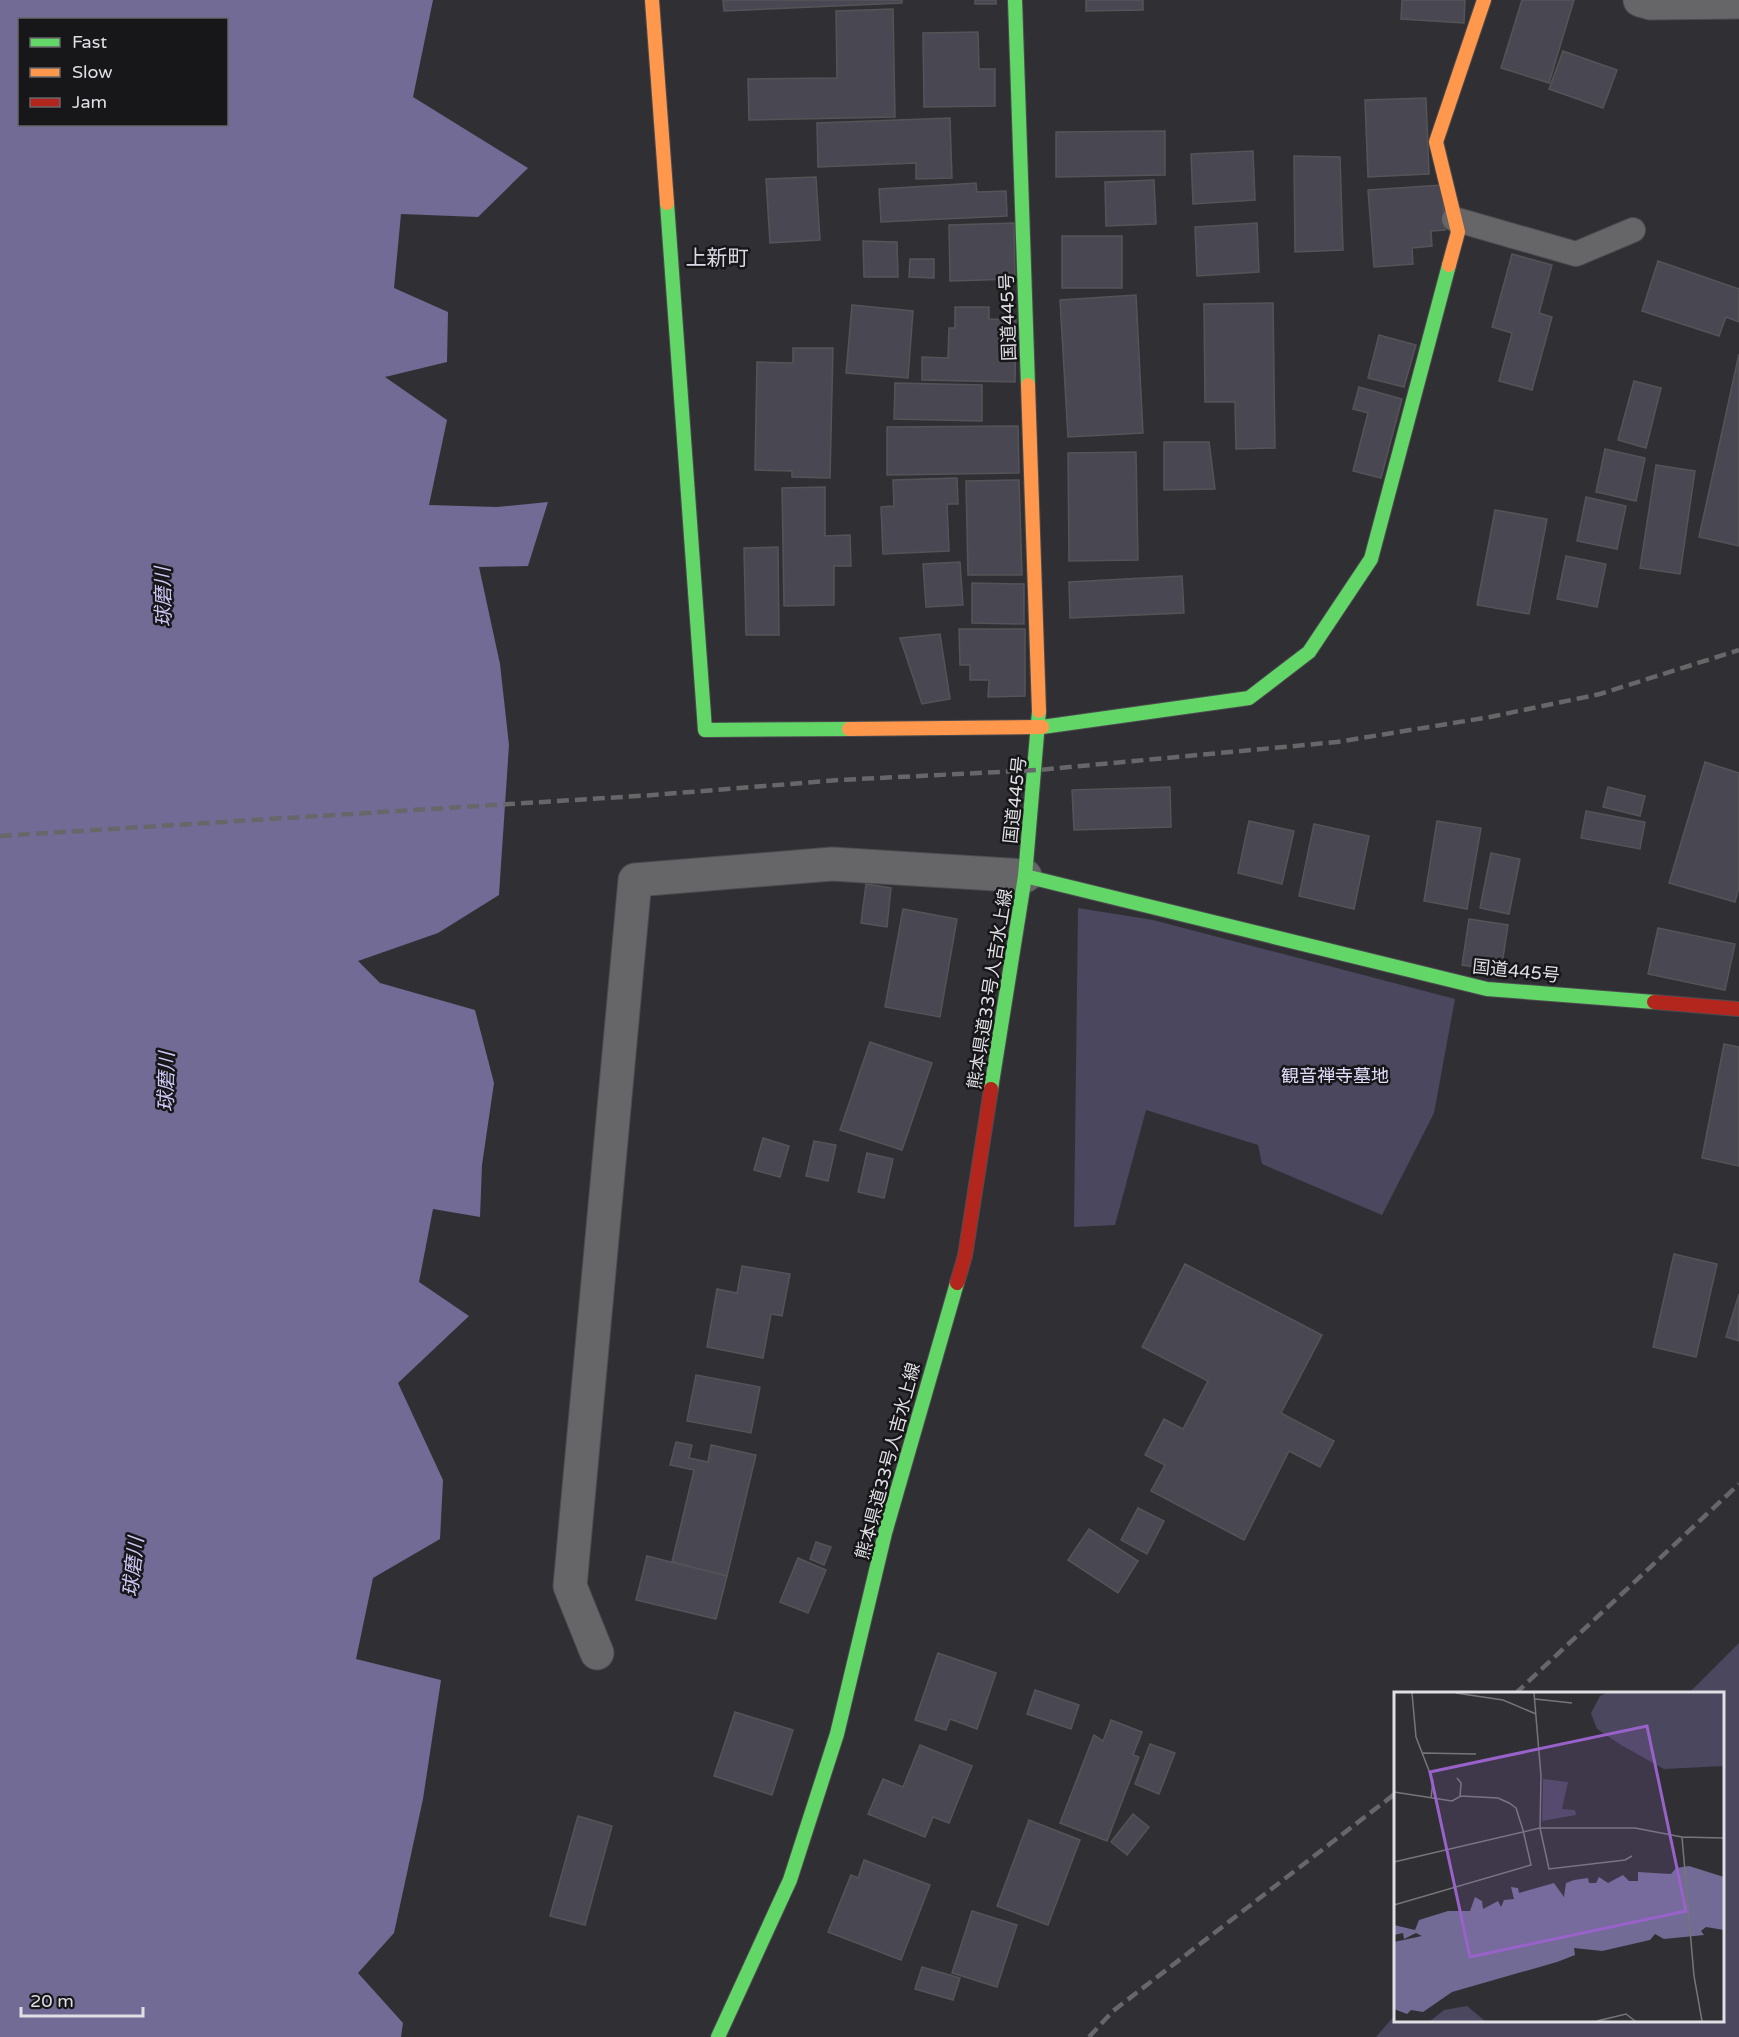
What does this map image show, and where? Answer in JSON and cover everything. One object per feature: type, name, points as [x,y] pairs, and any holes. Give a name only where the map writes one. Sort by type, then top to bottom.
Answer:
[{"type":"main road","points":[[652,0],[705,730],[1040,727],[1249,698],[1309,652],[1371,559],[1458,232],[1436,142],[1484,0]]},
{"type":"main road","name":"国道445号","points":[[1015,0],[1040,727],[1025,876],[1487,989],[1739,1009]]},
{"type":"main road","name":"熊本県道33号人吉水上線","points":[[718,2037],[790,1880],[837,1734],[885,1533],[965,1256],[1025,876]]},
{"type":"street","points":[[1640,0],[1651,3],[1739,2]]},
{"type":"street","points":[[597,1653],[570,1586],[634,880],[832,864],[1025,876]]},
{"type":"lane","points":[[1454,219],[1576,254],[1633,230]]},
{"type":"green space","name":"観音禅寺墓地","points":[[1078,908],[1153,920],[1455,999],[1434,1113],[1382,1215],[1262,1164],[1258,1145],[1146,1110],[1115,1225],[1074,1227]]},
{"type":"green space","points":[[1739,1643],[1739,2037],[1376,2037],[1394,2016],[1394,2022],[1724,2022],[1724,1692],[1690,1692]]},
{"type":"water","name":"球磨川","points":[[0,0],[433,0],[413,97],[528,168],[478,217],[401,214],[394,288],[448,312],[447,362],[385,377],[447,420],[429,505],[497,507],[548,502],[528,566],[479,567],[500,664],[509,745],[499,895],[438,933],[358,961],[380,983],[475,1010],[494,1083],[482,1165],[480,1217],[433,1209],[419,1282],[469,1316],[398,1383],[443,1480],[440,1539],[373,1578],[356,1659],[441,1680],[423,1799],[394,1933],[358,1973],[403,2023],[401,2037],[0,2037]]},
{"type":"building","points":[[723,0],[902,0],[902,3],[724,11]]},
{"type":"building","points":[[975,0],[996,0],[996,4],[975,4]]},
{"type":"building","points":[[1086,0],[1143,0],[1143,10],[1086,11]]},
{"type":"building","points":[[1402,0],[1465,0],[1464,23],[1401,19]]},
{"type":"building","points":[[1522,0],[1574,0],[1549,83],[1501,68]]},
{"type":"building","points":[[893,9],[895,117],[749,120],[748,79],[837,78],[836,11]]},
{"type":"building","points":[[978,32],[979,69],[995,69],[995,106],[924,107],[923,33]]},
{"type":"building","points":[[1563,51],[1617,70],[1603,108],[1549,89]]},
{"type":"building","points":[[1426,98],[1429,174],[1368,177],[1365,100]]},
{"type":"building","points":[[950,118],[952,178],[916,179],[916,163],[818,167],[817,123]]},
{"type":"building","points":[[1165,131],[1165,175],[1056,177],[1056,132]]},
{"type":"building","points":[[1253,151],[1255,200],[1193,204],[1191,154]]},
{"type":"building","points":[[1294,156],[1340,157],[1343,250],[1295,252]]},
{"type":"building","points":[[816,177],[820,240],[770,243],[766,179]]},
{"type":"building","points":[[1154,180],[1156,224],[1106,226],[1105,182]]},
{"type":"building","points":[[976,183],[977,192],[1006,191],[1007,216],[881,222],[879,189]]},
{"type":"building","points":[[1442,185],[1445,230],[1431,231],[1432,246],[1412,248],[1413,264],[1374,267],[1368,190]]},
{"type":"building","points":[[1014,223],[1015,279],[950,281],[949,225]]},
{"type":"building","points":[[1257,223],[1259,272],[1197,276],[1195,227]]},
{"type":"building","points":[[1062,236],[1122,236],[1122,288],[1062,288]]},
{"type":"building","points":[[863,241],[897,242],[898,277],[864,277]]},
{"type":"building","points":[[1512,254],[1552,265],[1539,313],[1552,317],[1532,390],[1499,381],[1512,333],[1492,327]]},
{"type":"building","points":[[910,259],[934,259],[934,278],[909,277]]},
{"type":"building","points":[[1658,261],[1739,289],[1739,322],[1726,317],[1719,336],[1642,311]]},
{"type":"building","points":[[1136,295],[1143,433],[1068,437],[1060,300]]},
{"type":"building","points":[[1273,303],[1275,448],[1236,449],[1235,402],[1205,402],[1204,304]]},
{"type":"building","points":[[852,305],[913,311],[908,378],[846,373]]},
{"type":"building","points":[[955,307],[989,307],[989,319],[1016,320],[1015,382],[922,380],[922,357],[948,358],[949,328],[955,328]]},
{"type":"building","points":[[1379,335],[1416,345],[1404,387],[1368,378]]},
{"type":"building","points":[[793,348],[833,348],[830,478],[792,477],[792,471],[755,470],[757,362],[793,363]]},
{"type":"building","points":[[1739,354],[1739,546],[1699,537]]},
{"type":"building","points":[[1634,381],[1661,388],[1646,448],[1618,440]]},
{"type":"building","points":[[895,383],[982,385],[982,421],[894,419]]},
{"type":"building","points":[[1359,387],[1402,399],[1381,478],[1353,471],[1368,413],[1353,409]]},
{"type":"building","points":[[1018,426],[1019,473],[887,475],[887,427]]},
{"type":"building","points":[[1164,442],[1209,442],[1215,489],[1164,490]]},
{"type":"building","points":[[1605,449],[1645,458],[1636,501],[1596,492]]},
{"type":"building","points":[[1136,452],[1138,560],[1069,561],[1068,453]]},
{"type":"building","points":[[1656,465],[1695,471],[1680,574],[1640,568]]},
{"type":"building","points":[[957,478],[958,504],[947,504],[949,551],[883,554],[881,507],[894,506],[893,480]]},
{"type":"building","points":[[1019,480],[1022,575],[968,575],[966,481]]},
{"type":"building","points":[[825,487],[825,536],[850,535],[851,566],[834,566],[834,605],[784,606],[782,488]]},
{"type":"building","points":[[1586,497],[1626,506],[1617,549],[1577,541]]},
{"type":"building","points":[[1495,510],[1547,519],[1529,614],[1477,605]]},
{"type":"building","points":[[778,547],[779,635],[746,635],[744,548]]},
{"type":"building","points":[[1566,556],[1606,564],[1597,607],[1557,599]]},
{"type":"building","points":[[960,562],[963,605],[926,607],[923,564]]},
{"type":"building","points":[[1182,576],[1184,613],[1070,618],[1069,582]]},
{"type":"building","points":[[972,583],[1024,584],[1024,624],[972,623]]},
{"type":"building","points":[[959,629],[1025,629],[1025,696],[988,697],[989,680],[970,680],[970,665],[960,665]]},
{"type":"building","points":[[940,634],[950,699],[922,704],[900,638]]},
{"type":"building","points":[[1705,762],[1739,773],[1739,887],[1735,902],[1669,883]]},
{"type":"building","points":[[1170,787],[1171,827],[1074,830],[1072,790]]},
{"type":"building","points":[[1608,787],[1645,796],[1640,816],[1603,807]]},
{"type":"building","points":[[1586,811],[1645,822],[1640,849],[1581,838]]},
{"type":"building","points":[[1249,821],[1294,831],[1282,884],[1238,873]]},
{"type":"building","points":[[1437,821],[1481,828],[1467,909],[1424,901]]},
{"type":"building","points":[[1314,824],[1369,836],[1354,909],[1299,896]]},
{"type":"building","points":[[1491,853],[1520,859],[1509,914],[1480,908]]},
{"type":"building","points":[[866,884],[891,888],[887,927],[861,923]]},
{"type":"building","points":[[903,909],[957,919],[940,1017],[885,1007]]},
{"type":"building","points":[[1469,919],[1508,925],[1501,971],[1462,965]]},
{"type":"building","points":[[1658,928],[1735,944],[1725,990],[1648,974]]},
{"type":"building","points":[[870,1042],[932,1063],[902,1150],[840,1130]]},
{"type":"building","points":[[1724,1044],[1739,1047],[1739,1166],[1702,1158]]},
{"type":"building","points":[[763,1138],[789,1146],[780,1177],[754,1170]]},
{"type":"building","points":[[814,1141],[836,1145],[828,1181],[806,1176]]},
{"type":"building","points":[[867,1153],[893,1159],[884,1198],[858,1192]]},
{"type":"building","points":[[1674,1254],[1717,1264],[1696,1357],[1653,1347]]},
{"type":"building","points":[[1185,1264],[1322,1335],[1281,1413],[1334,1441],[1320,1467],[1289,1451],[1244,1540],[1151,1491],[1165,1465],[1145,1455],[1164,1419],[1183,1429],[1208,1381],[1142,1347]]},
{"type":"building","points":[[742,1266],[790,1274],[782,1316],[771,1314],[763,1358],[707,1347],[717,1289],[737,1293]]},
{"type":"building","points":[[1739,1294],[1739,1341],[1726,1337]]},
{"type":"building","points":[[696,1375],[760,1387],[751,1433],[687,1421]]},
{"type":"building","points":[[676,1442],[692,1445],[689,1458],[708,1462],[711,1445],[756,1455],[727,1576],[672,1562],[694,1470],[670,1465]]},
{"type":"building","points":[[1138,1508],[1164,1521],[1147,1554],[1121,1540]]},
{"type":"building","points":[[1089,1529],[1138,1561],[1118,1593],[1068,1560]]},
{"type":"building","points":[[816,1542],[831,1547],[824,1565],[810,1559]]},
{"type":"building","points":[[647,1556],[727,1576],[716,1619],[636,1600]]},
{"type":"building","points":[[798,1558],[826,1570],[808,1613],[780,1602]]},
{"type":"building","points":[[938,1653],[996,1673],[977,1729],[950,1719],[946,1730],[915,1720]]},
{"type":"building","points":[[1035,1690],[1079,1705],[1071,1729],[1027,1714]]},
{"type":"building","points":[[735,1712],[793,1730],[772,1795],[714,1776]]},
{"type":"building","points":[[1111,1720],[1142,1732],[1133,1755],[1139,1757],[1107,1841],[1060,1823],[1094,1735],[1103,1741]]},
{"type":"building","points":[[1150,1744],[1175,1753],[1159,1794],[1135,1784]]},
{"type":"building","points":[[920,1745],[972,1766],[949,1823],[933,1817],[925,1837],[868,1814],[883,1779],[903,1787]]},
{"type":"building","points":[[1133,1814],[1149,1827],[1127,1855],[1111,1842]]},
{"type":"building","points":[[578,1816],[612,1826],[585,1925],[550,1916]]},
{"type":"building","points":[[1029,1820],[1080,1840],[1048,1925],[997,1906]]},
{"type":"building","points":[[864,1860],[930,1885],[901,1960],[828,1932],[851,1875],[858,1878]]},
{"type":"building","points":[[972,1911],[1017,1925],[997,1987],[952,1973]]},
{"type":"building","points":[[922,1967],[960,1978],[953,2000],[915,1989]]},
{"type":"railway","points":[[0,836],[653,795],[839,780],[1038,770],[1337,742],[1490,717],[1600,694],[1739,650]]},
{"type":"railway","points":[[1517,1692],[1739,1484]]},
{"type":"railway","points":[[1089,2037],[1113,2011],[1394,1795]]},
{"type":"traffic: fast","points":[[1015,0],[1028,385]]},
{"type":"traffic: fast","points":[[667,203],[705,730],[849,729]]},
{"type":"traffic: fast","points":[[1042,727],[1249,698],[1309,652],[1371,559],[1449,265]]},
{"type":"traffic: fast","points":[[1039,711],[1025,876],[1487,989],[1654,1002]]},
{"type":"traffic: fast","points":[[991,1089],[1025,876]]},
{"type":"traffic: fast","points":[[718,2037],[790,1880],[837,1734],[885,1533],[957,1283]]},
{"type":"traffic: slow","points":[[652,0],[667,203]]},
{"type":"traffic: slow","points":[[1449,265],[1458,232],[1436,142],[1484,0]]},
{"type":"traffic: slow","points":[[1028,385],[1039,711]]},
{"type":"traffic: slow","points":[[849,729],[1042,727]]},
{"type":"traffic: jam","points":[[1654,1002],[1739,1009]]},
{"type":"traffic: jam","points":[[957,1283],[965,1256],[991,1089]]},
{"type":"district","name":"上新町","points":[[717,258]]}]
